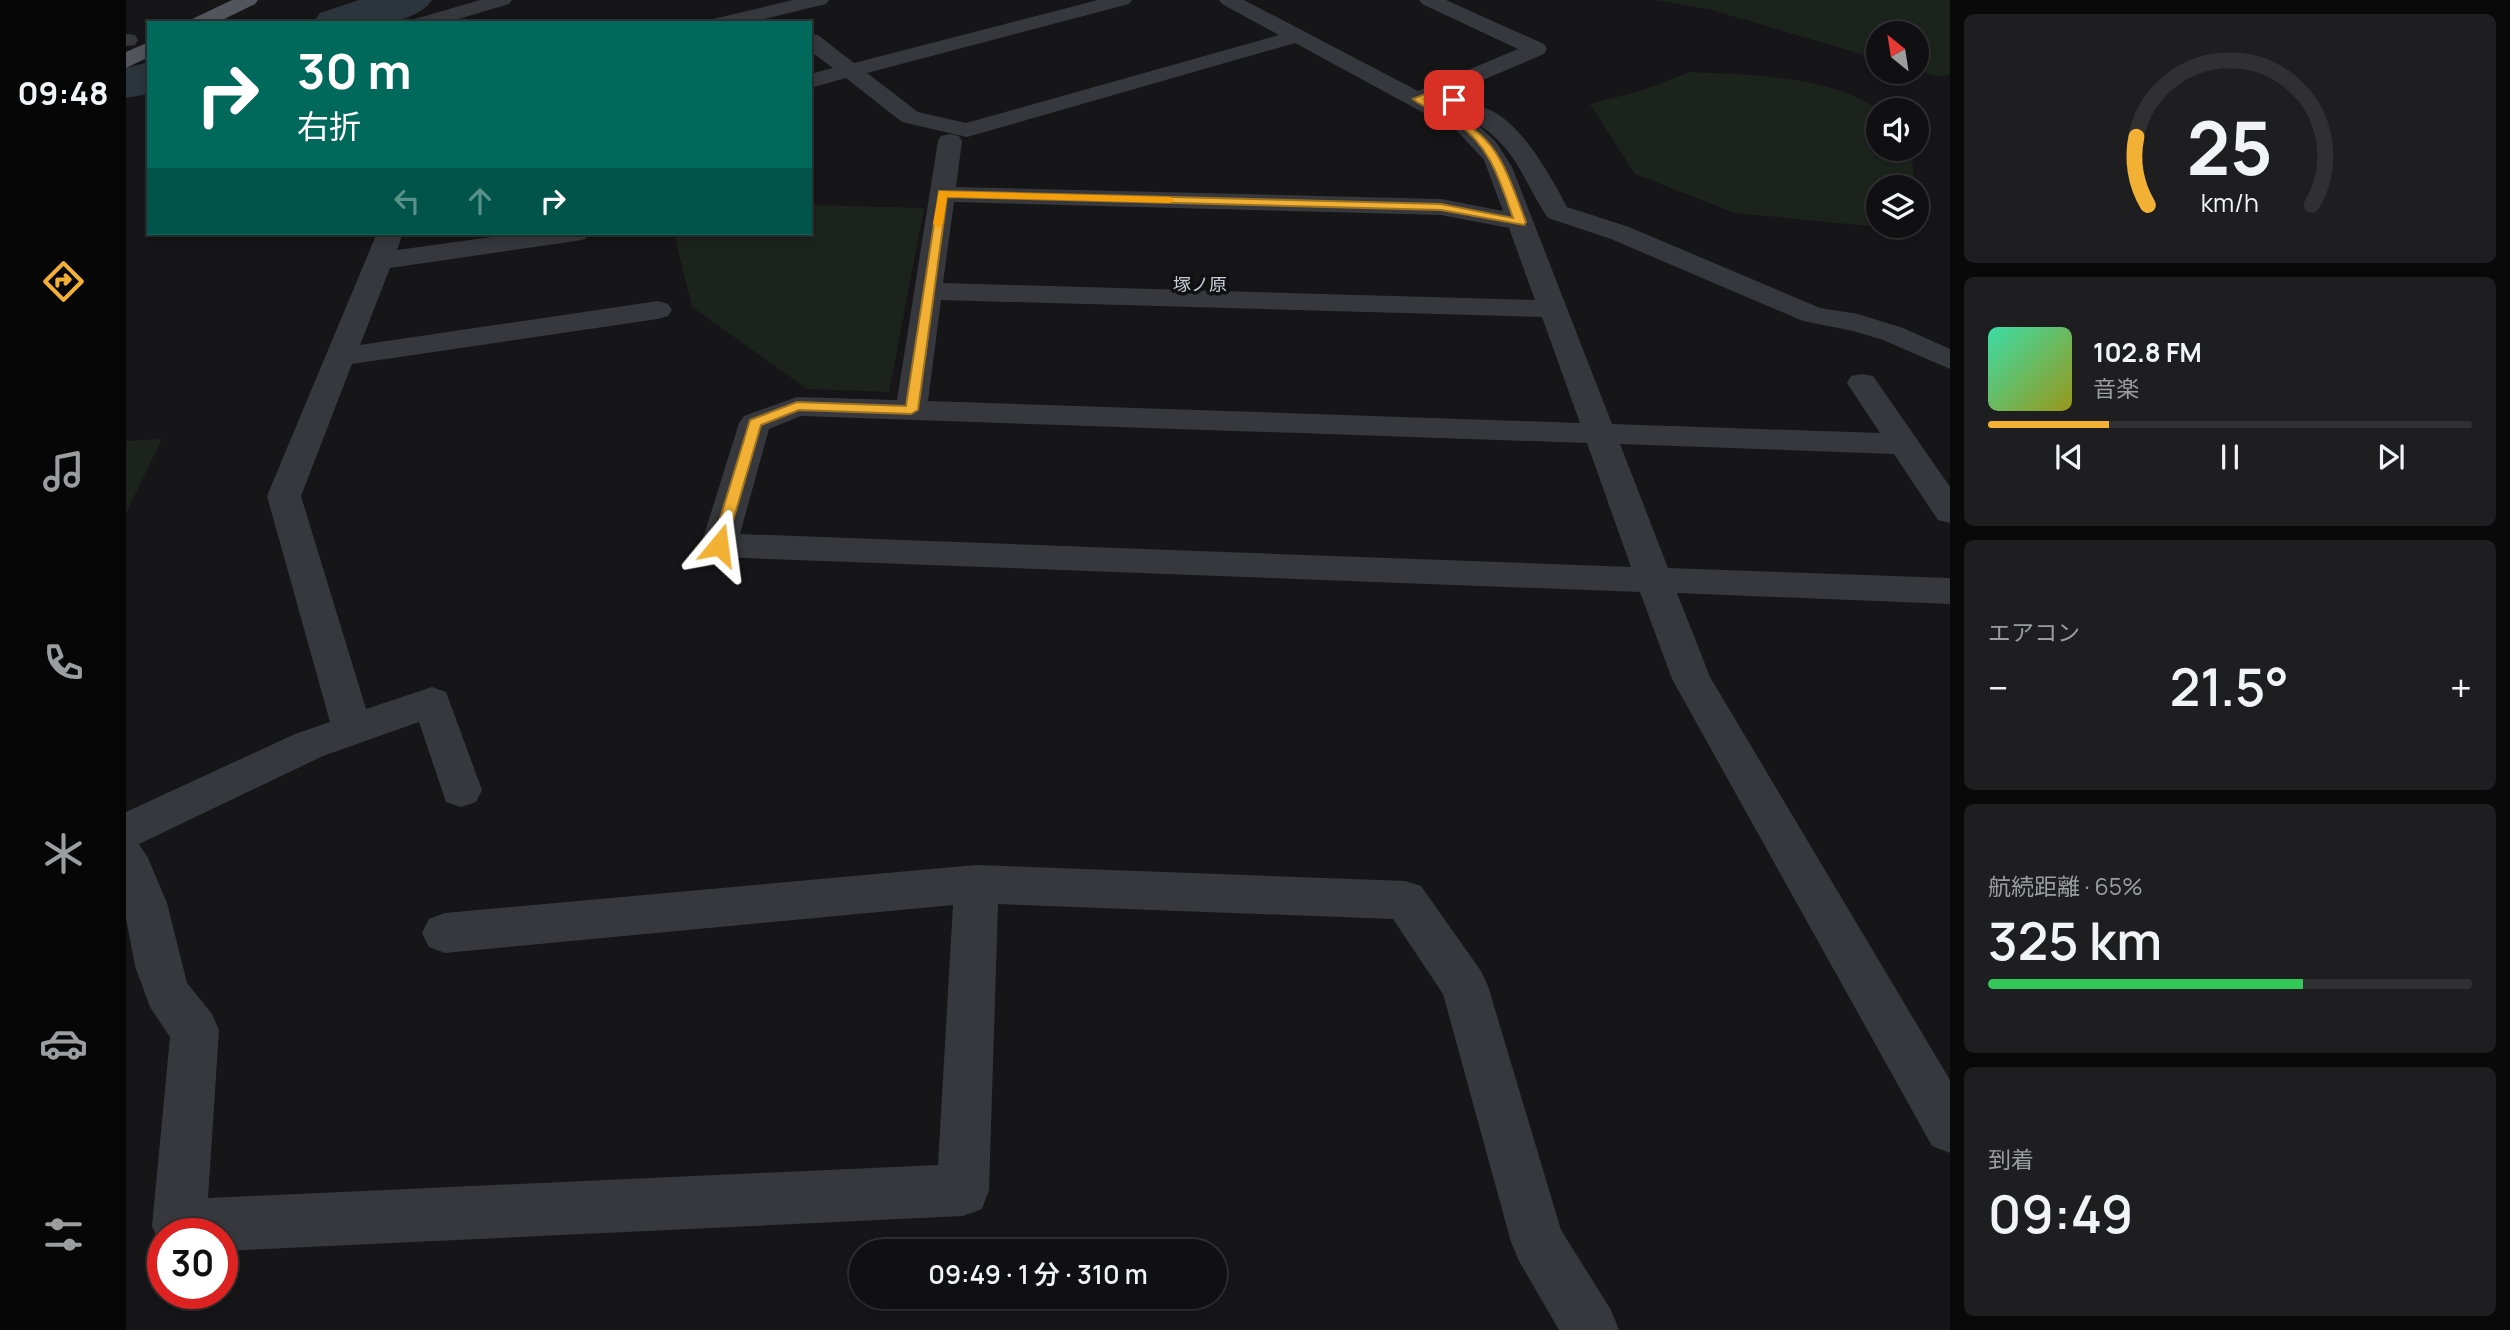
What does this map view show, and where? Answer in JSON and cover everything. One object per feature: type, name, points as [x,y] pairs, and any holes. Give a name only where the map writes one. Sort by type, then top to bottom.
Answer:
[{"type":"main road","points":[[203,21],[248,0]]},
{"type":"main road","points":[[126,61],[147,49]]},
{"type":"street","points":[[429,21],[502,0]]},
{"type":"street","points":[[729,21],[819,0]]},
{"type":"street","points":[[812,80],[1122,0]]},
{"type":"street","points":[[1228,0],[1298,36],[1504,129],[1529,160],[1557,212],[1620,233],[1813,315],[1858,323],[1893,334],[1950,360]]},
{"type":"street","points":[[1427,95],[1536,49],[1429,0]]},
{"type":"street","points":[[812,42],[910,117],[967,130],[1298,36]]},
{"type":"street","points":[[1427,95],[1477,134],[1500,167],[1691,679],[1950,1128]]},
{"type":"street","points":[[911,410],[950,141]]},
{"type":"street","points":[[942,194],[1441,207],[1521,222]]},
{"type":"street","points":[[352,730],[284,496],[384,247],[549,235]]},
{"type":"street","points":[[928,291],[1553,309]]},
{"type":"street","points":[[340,357],[658,310]]},
{"type":"street","points":[[1862,383],[1950,512]]},
{"type":"street","points":[[1903,444],[797,406],[755,423],[719,545],[1950,591]]},
{"type":"street","points":[[126,831],[309,745],[432,702],[461,790]]},
{"type":"street","points":[[126,858],[148,915],[164,992],[176,1013],[195,1030],[179,1226],[962,1190],[976,884]]},
{"type":"street","points":[[445,933],[976,884],[1405,900],[1464,986],[1538,1242],[1591,1330]]},
{"type":"shaded area","points":[[1656,0],[1950,0],[1950,75],[1929,74],[1929,21],[1866,21],[1866,55],[1712,10]]},
{"type":"shaded area","points":[[1690,72],[1788,79],[1837,90],[1866,102],[1866,161],[1912,161],[1914,175],[1866,175],[1866,226],[1735,213],[1635,174],[1590,104],[1640,91]]},
{"type":"shaded area","points":[[812,205],[924,208],[889,392],[807,389],[692,307],[675,237],[812,235]]},
{"type":"shaded area","points":[[162,439],[126,513],[126,441]]},
{"type":"waterway","points":[[343,21],[408,0]]},
{"type":"waterway","points":[[128,83],[147,78]]},
{"type":"slow traffic","points":[[938,224],[942,194],[1170,200]]},
{"type":"district","name":"塚ノ原","points":[[1200,285]]},
{"type":"route","points":[[719,545],[755,423],[797,406],[911,410],[942,194],[1441,207],[1521,222],[1500,167],[1477,134],[1418,99],[1437,91],[1454,100]]}]
